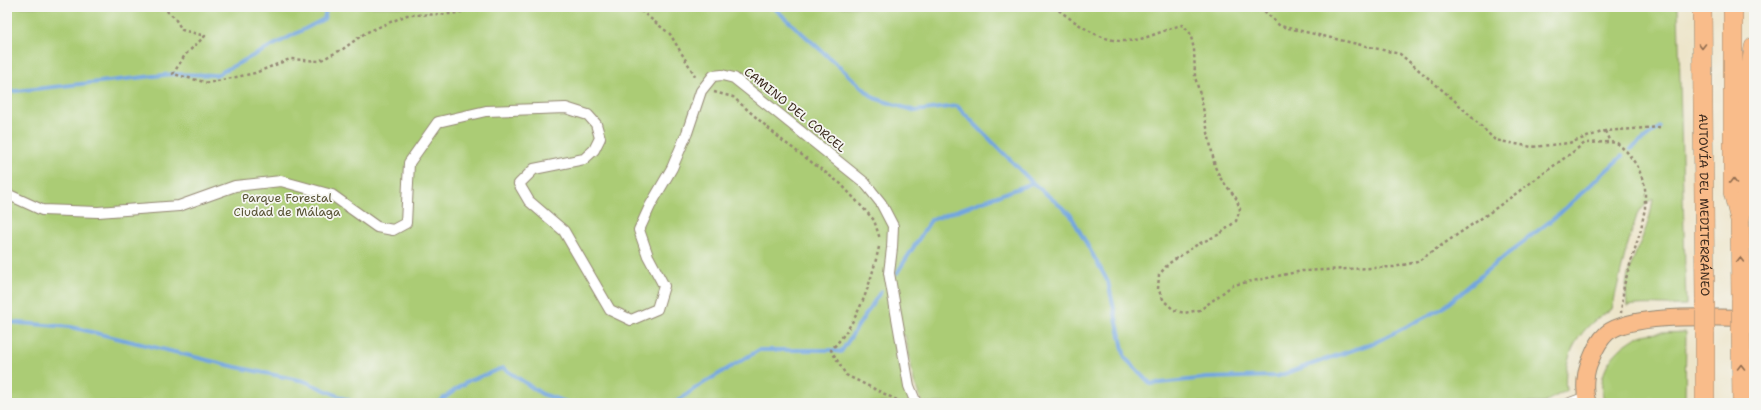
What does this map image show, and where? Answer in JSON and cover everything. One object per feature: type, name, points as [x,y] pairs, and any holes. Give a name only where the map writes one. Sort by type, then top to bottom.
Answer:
[{"type":"highway","name":"AUTOVÍA DEL MEDITERRÁNEO","points":[[1702,7],[1705,403]]},
{"type":"highway","points":[[1733,7],[1733,192],[1740,220],[1742,403]]},
{"type":"highway","points":[[1740,220],[1747,193],[1747,121],[1754,47]]},
{"type":"main road","points":[[1587,400],[1588,365],[1597,344],[1608,333],[1622,325],[1650,319],[1754,318]]},
{"type":"street","name":"CAMINO DEL CORCEL","points":[[7,194],[42,210],[98,212],[179,206],[235,186],[281,181],[332,195],[377,227],[393,230],[406,223],[409,163],[438,122],[486,111],[566,108],[588,115],[596,124],[600,138],[594,150],[584,159],[534,169],[519,184],[529,201],[564,231],[610,310],[631,320],[657,309],[664,286],[648,256],[639,230],[650,206],[672,168],[687,133],[700,91],[713,76],[722,75],[734,78],[865,183],[881,203],[893,226],[889,273],[909,386],[916,403]]},
{"type":"street","points":[[1570,403],[1587,400]]},
{"type":"path","points":[[162,7],[174,18],[182,30],[204,36],[185,55],[173,74],[208,83],[255,73],[290,59],[319,62],[343,49],[365,33],[407,15],[452,14],[483,7]]},
{"type":"path","points":[[563,7],[588,7]]},
{"type":"path","points":[[636,7],[670,34],[703,89],[733,97],[783,141],[840,184],[874,220],[881,240],[872,279],[860,310],[843,337],[831,350],[846,374],[899,401],[907,403]]},
{"type":"path","points":[[1054,7],[1072,20],[1104,38],[1125,41],[1148,37],[1183,25],[1190,33],[1194,49],[1195,77],[1201,98],[1215,167],[1221,179],[1236,198],[1240,209],[1236,221],[1220,234],[1198,244],[1168,264],[1159,276],[1158,289],[1164,301],[1174,310],[1184,313],[1200,310],[1233,285],[1302,271],[1394,268],[1416,262],[1492,211],[1585,143],[1610,142],[1617,143],[1627,152],[1638,167],[1645,186],[1645,208],[1641,228],[1624,285],[1621,309],[1622,325]]},
{"type":"path","points":[[1260,7],[1280,26],[1400,54],[1454,100],[1495,140],[1532,147],[1569,143],[1605,131],[1660,127]]},
{"type":"path","points":[[1605,131],[1610,142]]},
{"type":"green space","name":"Parque Forestal Ciudad de Málaga","points":[[7,7],[1678,7],[1686,305],[1627,306],[1626,287],[1628,275],[1646,228],[1652,208],[1653,198],[1638,212],[1626,250],[1612,309],[1591,324],[1582,333],[1570,354],[1567,365],[1566,391],[1545,403],[922,403],[914,381],[905,335],[893,336],[906,392],[911,403],[7,403]]},
{"type":"green space","points":[[1686,332],[1685,403],[1605,403],[1602,394],[1603,377],[1610,361],[1622,347],[1644,335]]},
{"type":"waterway","points":[[7,92],[173,74],[216,75],[324,19],[327,7]]},
{"type":"waterway","points":[[773,7],[874,98],[915,111],[957,106],[1033,183],[1070,214],[1108,282],[1125,358],[1151,384],[1206,378],[1278,376],[1376,342],[1443,308],[1497,262],[1558,215],[1622,156]]},
{"type":"waterway","points":[[1631,149],[1660,127]]},
{"type":"waterway","points":[[897,273],[931,220],[1033,183]]},
{"type":"waterway","points":[[675,403],[697,387],[759,350],[831,350],[841,352],[881,291]]},
{"type":"waterway","points":[[7,322],[71,327],[236,367],[304,381],[355,403]]},
{"type":"waterway","points":[[437,403],[468,381],[503,368],[542,394],[569,403]]}]
